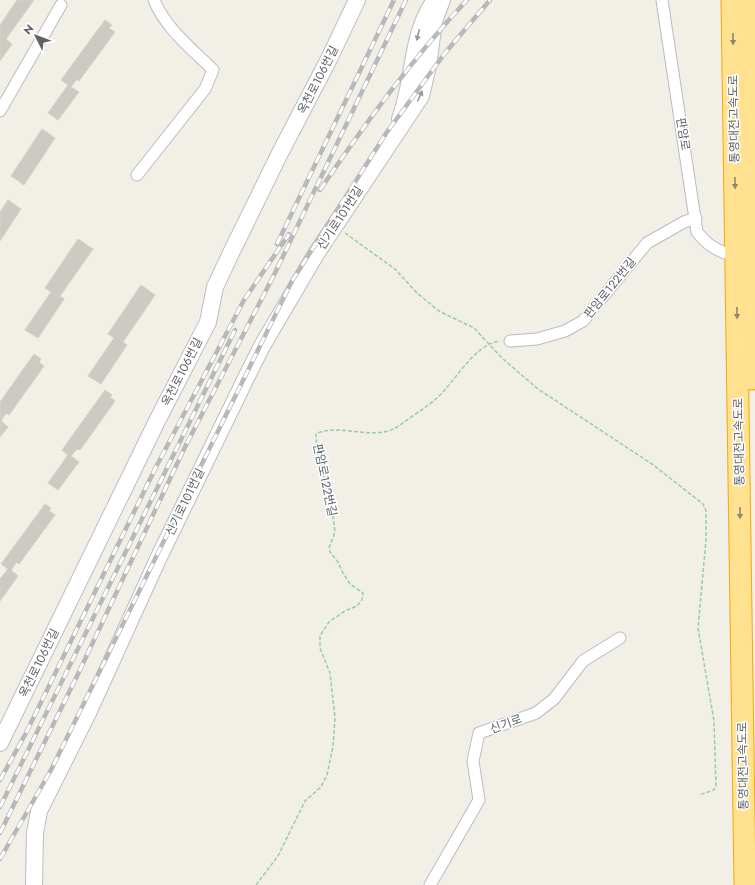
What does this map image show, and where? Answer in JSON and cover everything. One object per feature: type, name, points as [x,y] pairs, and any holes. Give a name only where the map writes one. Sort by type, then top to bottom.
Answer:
[{"type":"highway","name":"통영대전고속도로","points":[[732,0],[745,885]]},
{"type":"highway","name":"통영대전고속도로","points":[[749,0],[755,684]]},
{"type":"street","points":[[137,175],[205,89],[213,70],[171,28],[160,14],[154,0]]},
{"type":"street","name":"옥천로106번길","points":[[0,742],[157,421],[208,322],[215,287],[279,155],[330,58],[357,0]]},
{"type":"street","points":[[391,140],[398,126],[408,95],[417,36],[425,14],[435,0]]},
{"type":"street","points":[[391,140],[421,96],[428,66],[434,21],[442,0]]},
{"type":"street","name":"판암로","points":[[662,0],[697,232],[705,242],[715,249],[725,252]]},
{"type":"street","points":[[0,111],[61,4]]},
{"type":"street","name":"신기로101번길","points":[[34,885],[35,833],[39,811],[88,713],[161,552],[262,346],[316,254],[336,227],[391,140]]},
{"type":"street","name":"판암로122번길","points":[[510,341],[537,339],[565,331],[583,321],[647,243],[696,218]]},
{"type":"street","name":"신기로","points":[[430,885],[479,800],[473,761],[479,733],[536,713],[554,699],[583,661],[620,638]]},
{"type":"path","points":[[336,227],[395,269],[417,293],[439,311],[474,328],[502,358],[538,389],[652,464],[703,504],[706,511],[706,540],[698,628],[714,721],[716,786],[714,790],[699,795]]},
{"type":"path","name":"판암로122번길","points":[[256,885],[278,856],[305,801],[322,787],[327,774],[333,746],[335,718],[330,673],[320,648],[320,636],[329,622],[345,611],[358,606],[362,600],[363,592],[350,584],[342,573],[338,562],[330,552],[329,548],[335,532],[331,502],[317,452],[316,434],[324,430],[385,432],[396,427],[437,398],[472,357],[490,344],[510,341]]},
{"type":"building","points":[[17,0],[34,0],[6,39],[12,44],[0,61],[0,25]]},
{"type":"building","points":[[105,20],[112,25],[109,28],[115,32],[79,81],[77,79],[71,87],[79,92],[58,120],[48,113],[68,85],[61,80]]},
{"type":"building","points":[[42,129],[55,138],[24,185],[11,176]]},
{"type":"building","points":[[8,200],[21,209],[0,241],[0,212]]},
{"type":"building","points":[[78,239],[93,249],[60,296],[64,299],[38,338],[25,330],[51,292],[45,288]]},
{"type":"building","points":[[141,285],[155,295],[123,342],[127,345],[101,384],[88,376],[114,338],[108,334]]},
{"type":"building","points":[[34,354],[41,359],[39,362],[44,366],[9,415],[6,413],[1,421],[8,427],[0,437],[0,402]]},
{"type":"building","points":[[105,390],[112,395],[110,397],[115,401],[80,450],[77,449],[71,456],[79,462],[58,490],[48,483],[68,455],[62,450]]},
{"type":"building","points":[[45,504],[51,508],[49,511],[55,515],[19,564],[17,562],[11,570],[18,576],[0,601],[0,579],[8,569],[1,564]]},
{"type":"railway","points":[[277,244],[394,0]]},
{"type":"railway","points":[[0,833],[78,674],[185,447],[274,275],[406,0]]},
{"type":"railway","points":[[320,190],[390,92],[427,45],[467,0]]},
{"type":"railway","points":[[0,859],[51,770],[292,281],[387,132],[445,53],[490,0]]},
{"type":"railway","points":[[0,780],[26,733],[156,467],[244,300],[289,234]]},
{"type":"railway","points":[[0,807],[235,330]]}]
